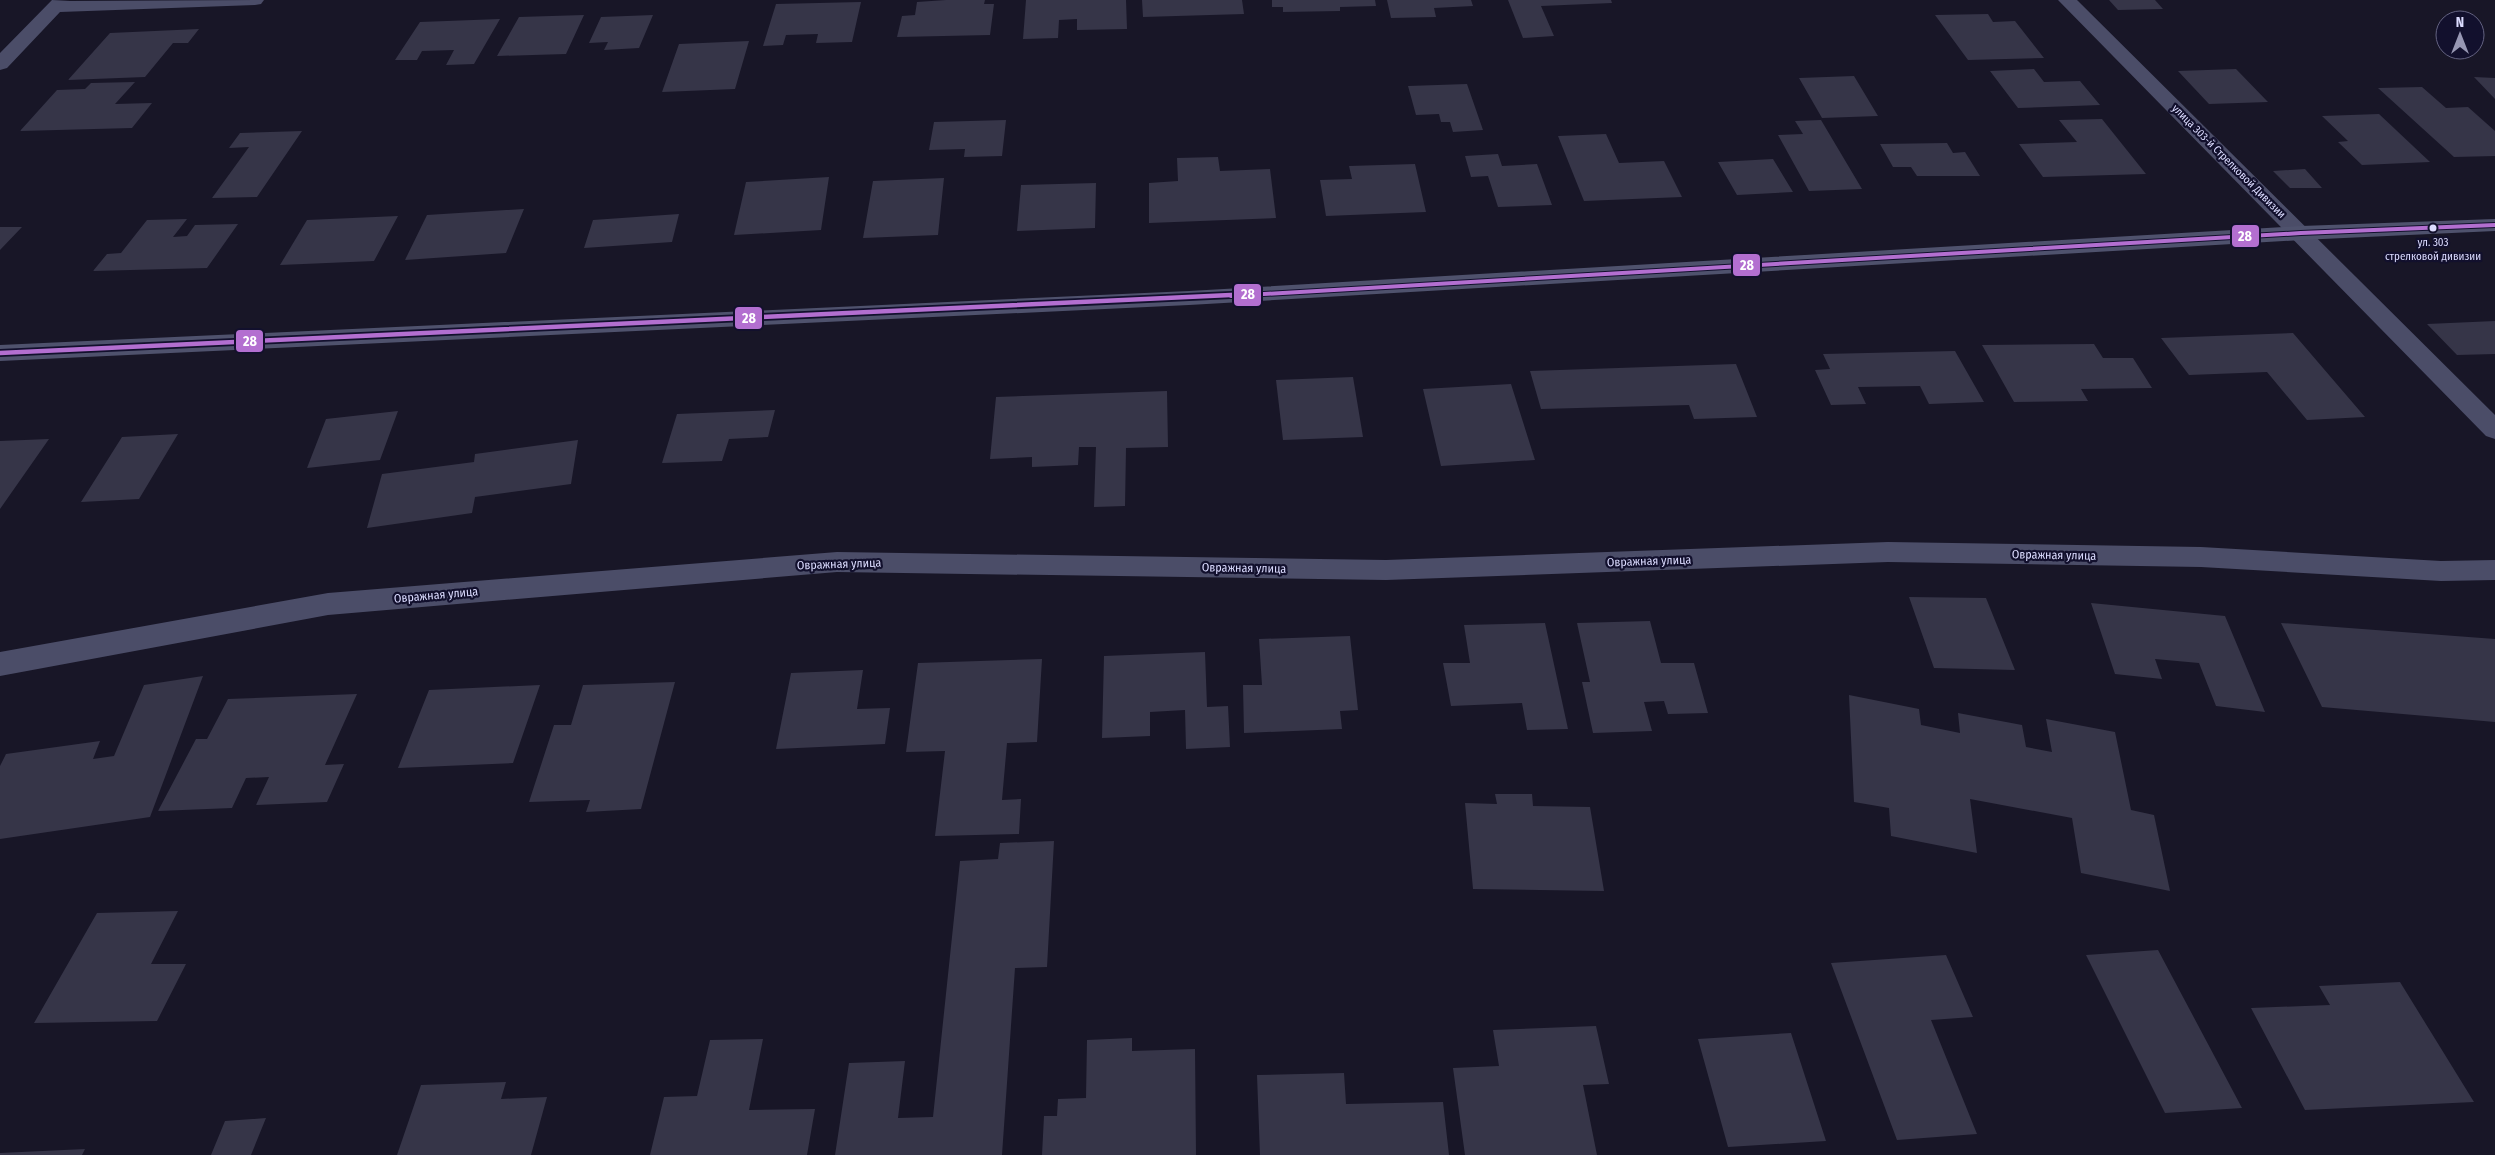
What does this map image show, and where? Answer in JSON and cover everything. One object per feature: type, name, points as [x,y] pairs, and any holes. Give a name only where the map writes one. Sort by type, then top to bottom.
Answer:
[{"type":"main road","points":[[0,353],[1189,298],[2300,233],[2495,225]]},
{"type":"street","points":[[0,64],[58,3],[255,0]]},
{"type":"street","name":"улица 303-й Стрелковой Дивизии","points":[[2068,0],[2495,430]]},
{"type":"street","name":"Овражная улица","points":[[0,664],[328,604],[838,562],[1386,570],[1888,552],[2201,558],[2441,572],[2495,570]]},
{"type":"building","points":[[985,0],[984,4],[994,4],[990,35],[897,37],[902,16],[915,15],[917,2]]},
{"type":"building","points":[[1026,0],[1126,0],[1127,29],[1077,30],[1077,19],[1059,20],[1058,38],[1023,39]]},
{"type":"building","points":[[1142,0],[1242,0],[1244,14],[1143,17]]},
{"type":"building","points":[[1272,0],[1375,0],[1376,6],[1340,7],[1340,11],[1283,12],[1283,7],[1272,7]]},
{"type":"building","points":[[1387,0],[1471,0],[1473,6],[1434,8],[1436,17],[1391,18]]},
{"type":"building","points":[[1508,0],[1611,0],[1612,3],[1541,6],[1554,36],[1523,38]]},
{"type":"building","points":[[2109,0],[2155,0],[2163,9],[2118,10]]},
{"type":"building","points":[[861,2],[852,42],[816,43],[818,34],[786,35],[783,45],[763,46],[776,4]]},
{"type":"building","points":[[1988,14],[1993,22],[2015,21],[2044,58],[1968,60],[1935,15]]},
{"type":"building","points":[[584,15],[566,54],[497,56],[519,17]]},
{"type":"building","points":[[653,15],[639,48],[604,50],[608,42],[589,43],[601,17]]},
{"type":"building","points":[[500,19],[474,64],[446,65],[454,50],[422,51],[417,60],[395,60],[420,22]]},
{"type":"building","points":[[199,29],[188,43],[173,43],[145,77],[68,80],[110,33]]},
{"type":"building","points":[[749,41],[735,89],[662,92],[679,44]]},
{"type":"building","points":[[2034,69],[2044,82],[2080,81],[2100,105],[2018,108],[1990,71]]},
{"type":"building","points":[[2236,69],[2268,102],[2209,104],[2178,71]]},
{"type":"building","points":[[1854,76],[1878,116],[1822,118],[1799,78]]},
{"type":"building","points":[[2474,77],[2495,78],[2495,99]]},
{"type":"building","points":[[135,82],[115,104],[152,103],[132,128],[20,131],[57,90],[85,89],[91,83]]},
{"type":"building","points":[[1467,84],[1483,130],[1453,132],[1450,122],[1441,122],[1439,114],[1416,115],[1408,86]]},
{"type":"building","points":[[2422,87],[2446,108],[2468,107],[2495,131],[2495,156],[2454,157],[2378,88]]},
{"type":"building","points":[[2379,114],[2430,162],[2362,165],[2338,142],[2348,141],[2322,116]]},
{"type":"building","points":[[2102,119],[2146,174],[2043,177],[2019,144],[2077,142],[2059,120]]},
{"type":"building","points":[[1006,120],[1002,156],[964,157],[965,149],[929,150],[934,122]]},
{"type":"building","points":[[1821,120],[1862,189],[1809,191],[1778,135],[1803,134],[1795,121]]},
{"type":"building","points":[[302,131],[257,197],[212,198],[249,147],[229,148],[240,133]]},
{"type":"building","points":[[1606,134],[1619,163],[1664,161],[1682,197],[1584,201],[1558,136]]},
{"type":"building","points":[[1947,143],[1953,153],[1965,152],[1980,176],[1917,176],[1911,167],[1893,167],[1880,144]]},
{"type":"building","points":[[1498,154],[1502,166],[1537,164],[1552,205],[1498,207],[1488,176],[1471,177],[1465,156]]},
{"type":"building","points":[[1218,157],[1220,171],[1270,169],[1276,218],[1149,223],[1149,183],[1178,181],[1177,158]]},
{"type":"building","points":[[1773,159],[1793,192],[1737,195],[1718,162]]},
{"type":"building","points":[[1415,164],[1426,212],[1326,216],[1320,180],[1352,179],[1349,166]]},
{"type":"building","points":[[2305,169],[2322,188],[2290,188],[2273,171]]},
{"type":"building","points":[[829,177],[821,230],[734,235],[746,182]]},
{"type":"building","points":[[944,178],[938,235],[863,238],[873,181]]},
{"type":"building","points":[[1096,183],[1095,228],[1017,231],[1021,185]]},
{"type":"building","points":[[524,209],[506,253],[405,260],[427,215]]},
{"type":"building","points":[[679,214],[672,242],[584,248],[593,220]]},
{"type":"building","points":[[398,216],[374,261],[280,265],[307,220]]},
{"type":"building","points":[[187,219],[173,237],[187,236],[195,225],[238,224],[207,268],[93,271],[107,254],[121,253],[147,220]]},
{"type":"building","points":[[0,227],[22,227],[0,250]]},
{"type":"building","points":[[2495,321],[2495,354],[2457,355],[2427,324]]},
{"type":"building","points":[[2293,333],[2365,417],[2307,420],[2267,372],[2189,375],[2161,338]]},
{"type":"building","points":[[2094,344],[2103,358],[2133,358],[2152,388],[2081,389],[2088,401],[2014,402],[1982,345]]},
{"type":"building","points":[[1955,351],[1984,402],[1929,404],[1920,386],[1858,387],[1866,404],[1831,405],[1815,370],[1830,369],[1823,354]]},
{"type":"building","points":[[1736,364],[1757,417],[1694,419],[1689,405],[1541,409],[1530,371]]},
{"type":"building","points":[[1353,377],[1363,437],[1283,440],[1276,380]]},
{"type":"building","points":[[1511,384],[1535,460],[1441,466],[1423,389]]},
{"type":"building","points":[[1167,391],[1168,447],[1126,448],[1125,506],[1094,507],[1096,447],[1079,447],[1078,465],[1032,467],[1032,457],[990,459],[996,397]]},
{"type":"building","points":[[775,410],[768,437],[729,439],[722,461],[662,463],[677,414]]},
{"type":"building","points":[[398,411],[380,460],[307,468],[326,419]]},
{"type":"building","points":[[178,434],[139,499],[81,502],[122,437]]},
{"type":"building","points":[[49,439],[0,509],[0,441]]},
{"type":"building","points":[[578,440],[571,484],[475,497],[472,513],[367,528],[382,474],[474,462],[475,454]]},
{"type":"building","points":[[1909,597],[1986,598],[2015,670],[1934,668]]},
{"type":"building","points":[[2091,603],[2225,616],[2265,712],[2216,706],[2199,663],[2155,659],[2162,679],[2115,674]]},
{"type":"building","points":[[1650,621],[1661,663],[1694,663],[1708,713],[1668,714],[1664,701],[1644,702],[1652,731],[1593,733],[1582,682],[1590,682],[1577,623]]},
{"type":"building","points":[[1545,623],[1568,729],[1527,730],[1522,703],[1451,706],[1443,663],[1470,663],[1464,625]]},
{"type":"building","points":[[2281,623],[2495,639],[2495,722],[2322,707]]},
{"type":"building","points":[[1350,636],[1358,710],[1340,711],[1342,729],[1244,733],[1243,685],[1262,685],[1259,639]]},
{"type":"building","points":[[1205,652],[1207,707],[1228,706],[1230,747],[1186,749],[1185,710],[1150,712],[1150,736],[1102,738],[1104,656]]},
{"type":"building","points":[[1042,659],[1037,742],[1007,743],[1002,800],[1021,799],[1019,834],[935,836],[945,751],[906,752],[918,663]]},
{"type":"building","points":[[863,670],[857,709],[890,708],[885,744],[776,749],[791,673]]},
{"type":"building","points":[[203,676],[150,817],[0,839],[0,766],[6,754],[100,741],[93,759],[114,756],[144,685]]},
{"type":"building","points":[[675,682],[641,809],[586,812],[590,800],[529,802],[554,725],[571,725],[583,685]]},
{"type":"building","points":[[540,685],[513,763],[398,768],[429,690]]},
{"type":"building","points":[[357,694],[325,765],[344,764],[327,802],[256,805],[269,777],[246,778],[232,808],[158,811],[196,739],[207,739],[228,699]]},
{"type":"building","points":[[1849,695],[1919,709],[1921,725],[1960,733],[1958,713],[2022,725],[2026,747],[2052,752],[2046,719],[2115,732],[2131,810],[2154,815],[2170,891],[2081,873],[2072,818],[1970,799],[1977,853],[1891,836],[1889,808],[1854,802]]},
{"type":"building","points":[[1495,794],[1532,794],[1533,806],[1590,807],[1604,891],[1473,889],[1465,803],[1497,804]]},
{"type":"building","points":[[1054,841],[1047,967],[1015,968],[1002,1155],[835,1155],[849,1063],[905,1061],[898,1118],[933,1117],[960,861],[998,859],[1000,843]]},
{"type":"building","points":[[178,911],[151,964],[186,964],[157,1021],[34,1023],[97,913]]},
{"type":"building","points":[[2158,950],[2242,1108],[2165,1113],[2086,955]]},
{"type":"building","points":[[1946,955],[1973,1017],[1931,1020],[1977,1134],[1897,1140],[1831,963]]},
{"type":"building","points":[[2400,982],[2474,1102],[2305,1110],[2251,1008],[2330,1005],[2319,986]]},
{"type":"building","points":[[1596,1026],[1609,1084],[1583,1085],[1597,1155],[1465,1155],[1453,1068],[1499,1066],[1493,1030]]},
{"type":"building","points":[[1791,1033],[1826,1141],[1728,1147],[1698,1039]]},
{"type":"building","points":[[1132,1038],[1132,1051],[1195,1049],[1196,1155],[1042,1155],[1044,1116],[1057,1116],[1058,1099],[1086,1098],[1087,1040]]},
{"type":"building","points":[[763,1039],[749,1110],[815,1109],[807,1155],[650,1155],[664,1097],[697,1096],[710,1040]]},
{"type":"building","points":[[1344,1073],[1346,1104],[1443,1102],[1449,1155],[1260,1155],[1257,1075]]},
{"type":"building","points":[[506,1082],[501,1099],[547,1097],[531,1155],[397,1155],[421,1085]]},
{"type":"building","points":[[266,1118],[251,1155],[211,1155],[225,1121]]},
{"type":"building","points":[[85,1149],[82,1155],[0,1155],[0,1153]]},
{"type":"transit line","name":"28","points":[[0,353],[1189,298],[2301,233],[2495,225]]},
{"type":"place","name":"ул. 303 стрелковой дивизии","points":[[2433,228]]}]
